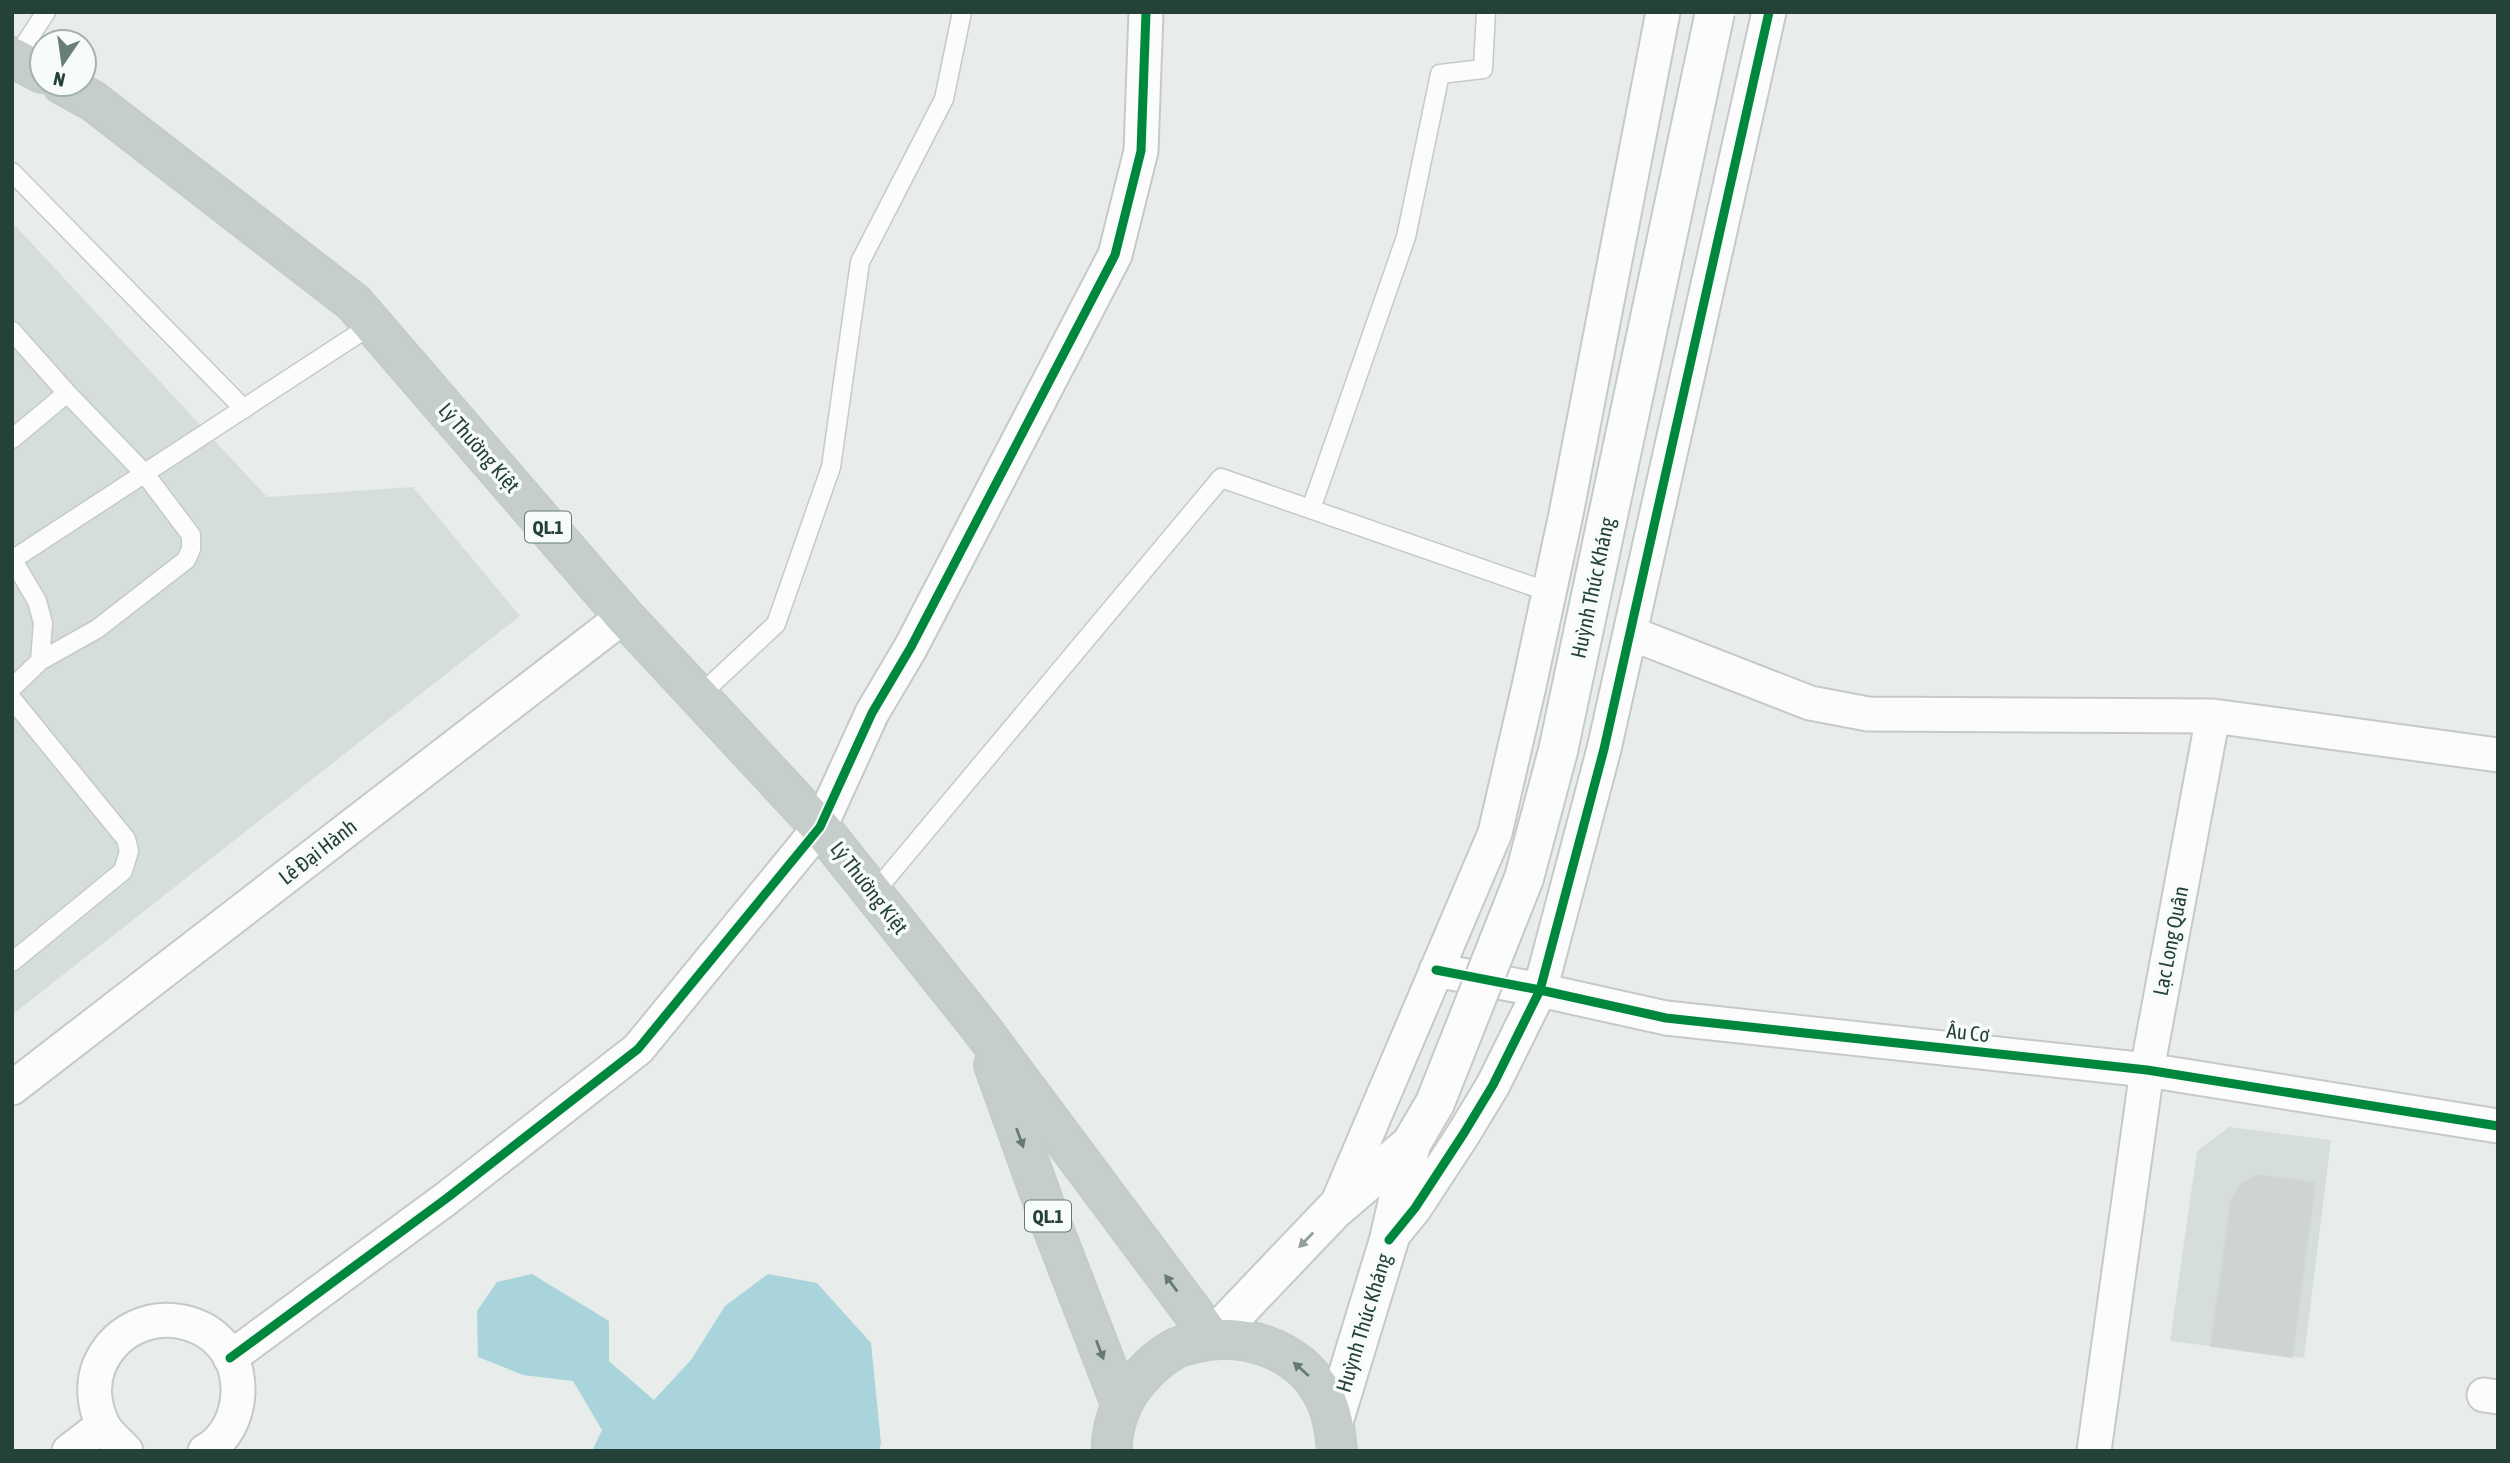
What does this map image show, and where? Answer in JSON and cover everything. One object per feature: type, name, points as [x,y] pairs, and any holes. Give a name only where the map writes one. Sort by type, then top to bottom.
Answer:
[{"type":"highway","name":"Lý Thường Kiệt","points":[[88,98],[354,303],[624,616],[820,827],[980,1027],[1212,1338]]},
{"type":"highway","name":"Lý Thường Kiệt","points":[[980,1027],[1049,1218],[1121,1404]]},
{"type":"highway","points":[[1112,1451],[1111,1442],[1121,1404],[1143,1372],[1174,1349],[1212,1338],[1251,1340],[1279,1351],[1303,1369],[1322,1392],[1336,1435]]},
{"type":"main road","name":"Huỳnh Thúc Kháng","points":[[1336,1435],[1389,1240],[1411,1144],[1435,1103],[1524,877],[1558,751],[1716,12]]},
{"type":"main road","name":"Huỳnh Thúc Kháng","points":[[1212,1338],[1334,1210],[1411,1144]]},
{"type":"street","points":[[230,1358],[447,1198],[638,1049],[820,827],[872,713],[911,647],[1115,255],[1141,151],[1146,12]]},
{"type":"street","points":[[1334,1210],[1495,833],[1549,592],[1663,12]]},
{"type":"street","points":[[1389,1240],[1415,1208],[1493,1085],[1540,990],[1604,749],[1769,12]]},
{"type":"street","name":"Lê Đại Hành","points":[[12,1088],[624,616]]},
{"type":"street","points":[[1630,633],[1810,702],[1868,715],[2213,716],[2498,755]]},
{"type":"street","name":"Lạc Long Quân","points":[[2094,1451],[2147,1070],[2213,716]]},
{"type":"street","name":"Âu Cơ","points":[[1436,970],[1666,1018],[2147,1070],[2498,1126]]},
{"type":"street","points":[[126,1451],[103,1425],[95,1402],[95,1376],[106,1351],[123,1333],[146,1322],[177,1320],[201,1328],[220,1343],[230,1358],[238,1381],[237,1406],[228,1429],[205,1451]]},
{"type":"street","points":[[69,1451],[103,1425]]},
{"type":"lane","points":[[21,63],[46,12]]},
{"type":"lane","points":[[699,696],[776,624],[831,467],[860,262],[944,99],[962,12]]},
{"type":"lane","points":[[1311,509],[1406,237],[1440,74],[1483,69],[1486,12]]},
{"type":"lane","points":[[12,172],[244,409]]},
{"type":"lane","points":[[40,661],[43,623],[37,601],[13,560],[373,324]]},
{"type":"lane","points":[[12,331],[145,474],[191,535],[191,549],[186,560],[97,629],[40,661],[12,688]]},
{"type":"lane","points":[[12,439],[67,393]]},
{"type":"lane","points":[[873,894],[1222,478],[1549,592]]},
{"type":"lane","points":[[12,699],[126,839],[129,851],[123,871],[12,962]]},
{"type":"shaded area","points":[[12,222],[267,497],[413,487],[520,616],[12,1015]]},
{"type":"shaded area","points":[[2229,1127],[2331,1140],[2304,1358],[2170,1341],[2197,1151]]},
{"type":"water","points":[[532,1274],[609,1321],[609,1361],[654,1400],[691,1360],[725,1306],[768,1274],[817,1283],[871,1343],[881,1443],[879,1451],[592,1451],[602,1430],[573,1381],[523,1375],[478,1357],[477,1311],[497,1282]]},
{"type":"building","points":[[2257,1175],[2315,1183],[2292,1357],[2211,1346],[2231,1201],[2240,1185]]},
{"type":"cycle path","points":[[230,1358],[447,1198],[638,1049],[820,827],[872,713],[911,647],[1115,255],[1141,151],[1146,12]]},
{"type":"cycle path","points":[[1389,1240],[1415,1208],[1493,1085],[1540,990],[1604,749],[1769,12]]},
{"type":"cycle path","points":[[1436,970],[1666,1018],[2147,1070],[2498,1126]]}]
